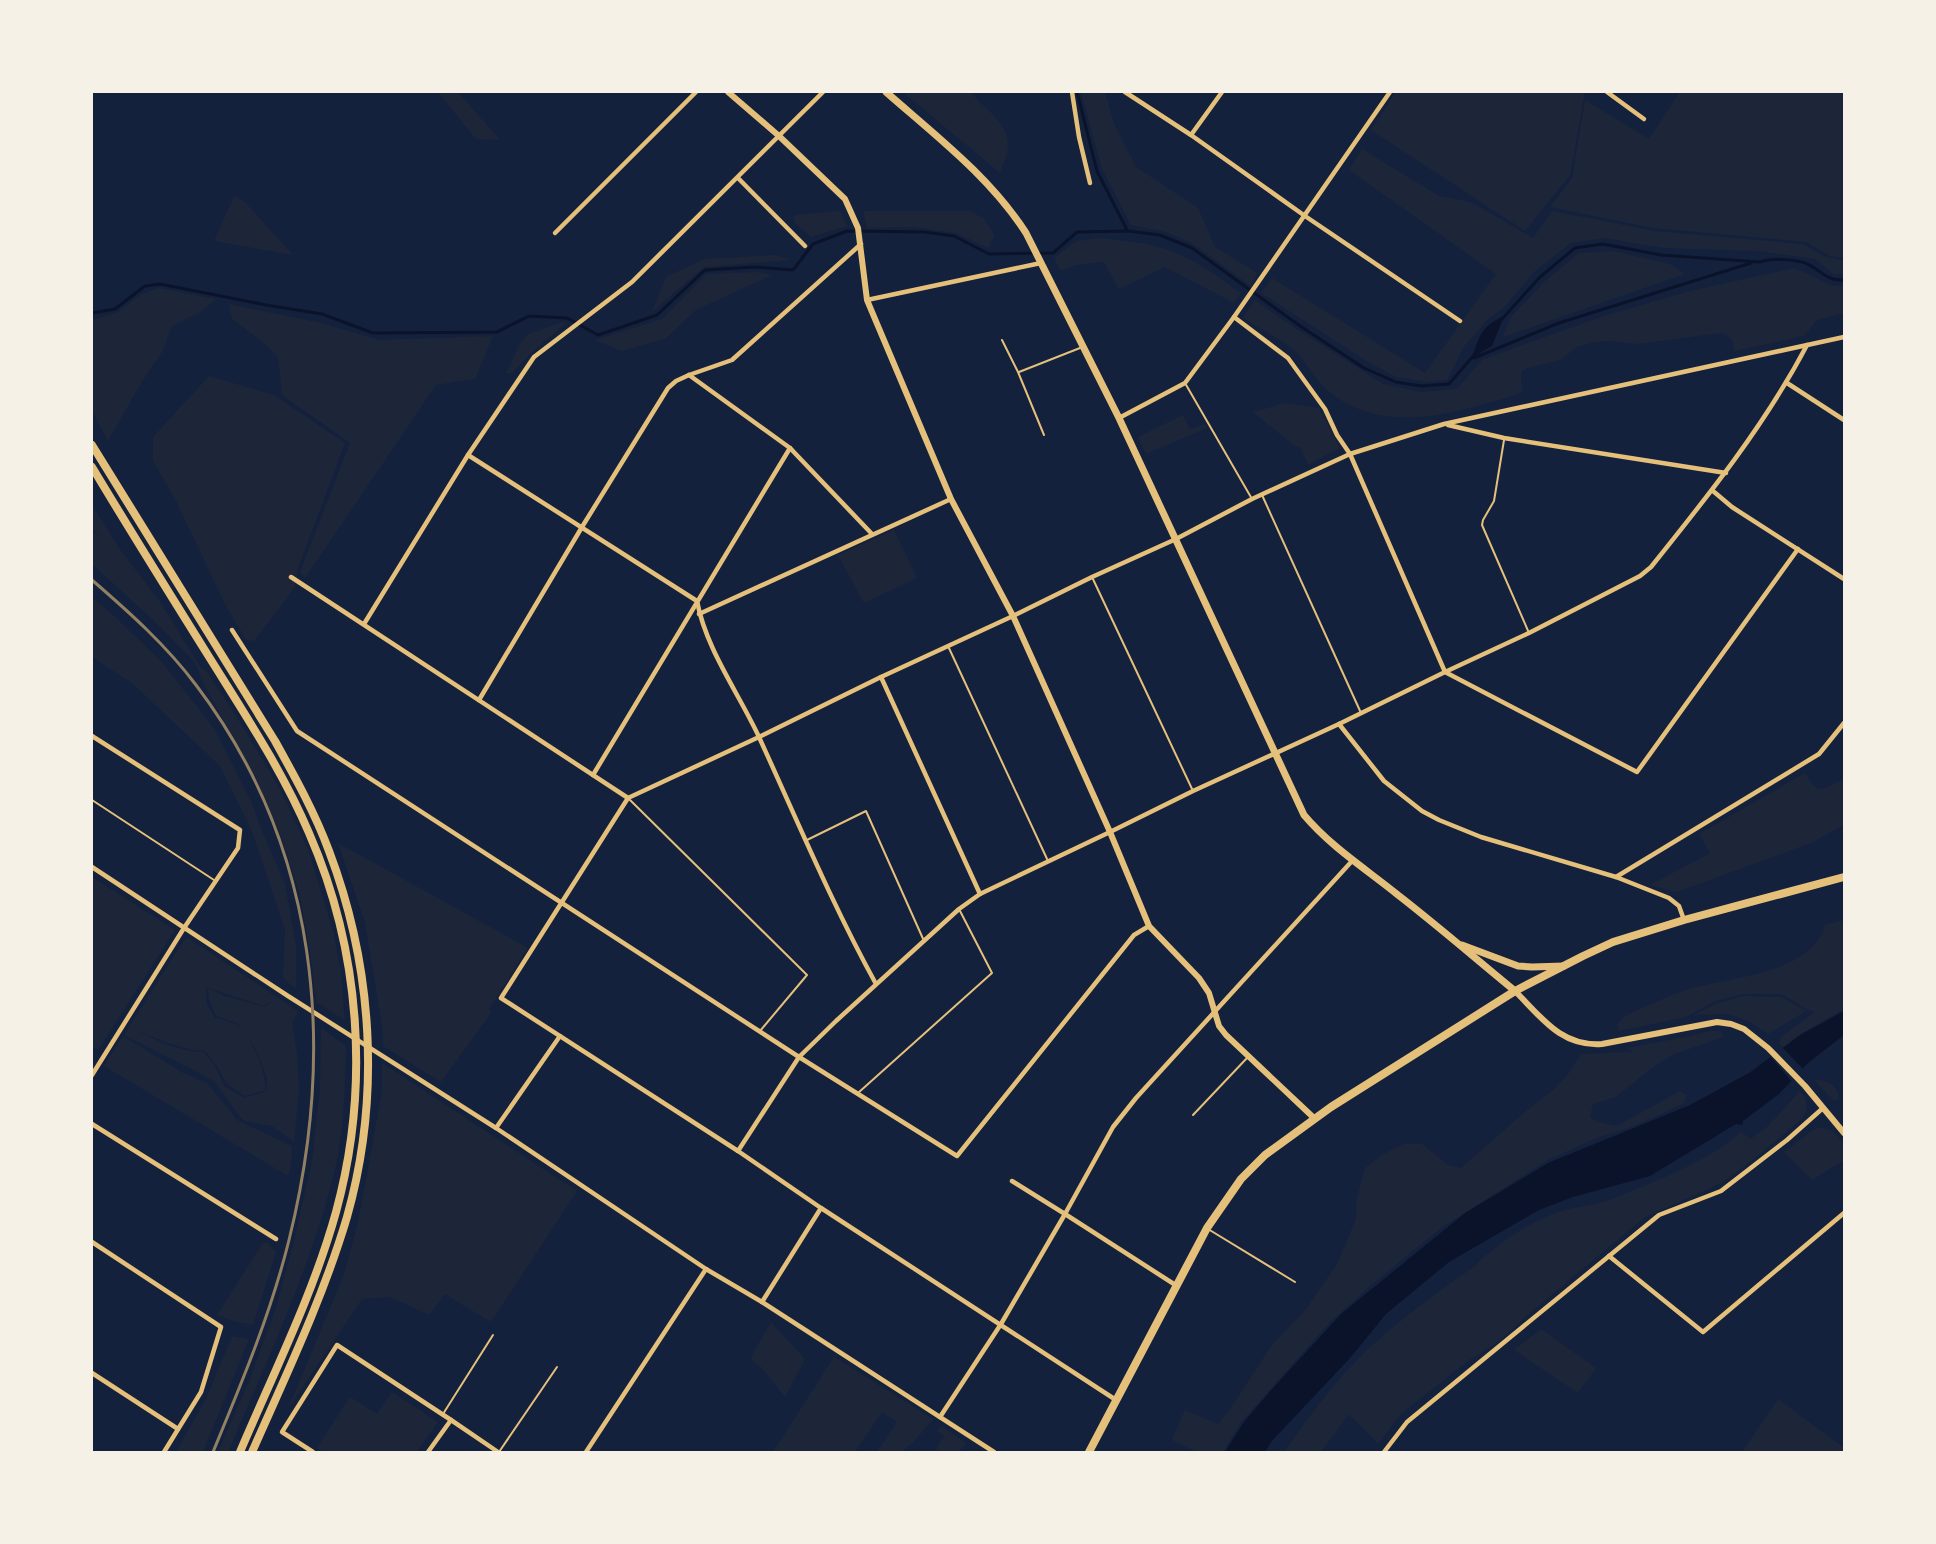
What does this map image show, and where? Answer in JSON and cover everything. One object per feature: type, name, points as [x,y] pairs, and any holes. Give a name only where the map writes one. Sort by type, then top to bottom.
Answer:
[{"type":"highway","points":[[92,445],[275,741],[310,806],[329,849],[351,918],[364,990],[368,1033],[367,1098],[362,1146],[347,1215],[315,1308],[252,1452]]},
{"type":"highway","points":[[92,468],[265,747],[300,811],[326,876],[339,921],[350,975],[355,1025],[355,1098],[350,1144],[333,1220],[304,1303],[240,1452]]},
{"type":"main road","points":[[886,92],[988,183],[1026,233],[1119,418],[1305,815],[1318,832],[1352,861],[1396,893],[1515,991]]},
{"type":"main road","points":[[1089,1452],[1207,1228],[1241,1179],[1265,1155],[1314,1118],[1515,991],[1614,942],[1684,920],[1845,877]]},
{"type":"main road","points":[[1456,942],[1518,966],[1564,966]]},
{"type":"street","points":[[555,233],[696,92]]},
{"type":"street","points":[[728,92],[779,136],[845,199],[858,228],[867,300],[951,499],[1013,616],[1110,832],[1149,926],[1199,978],[1209,993],[1219,1026],[1314,1118]]},
{"type":"street","points":[[364,624],[468,455],[534,357],[632,282],[823,92]]},
{"type":"street","points":[[1071,92],[1090,183]]},
{"type":"street","points":[[1125,92],[1460,321]]},
{"type":"street","points":[[1191,135],[1222,92]]},
{"type":"street","points":[[1119,418],[1185,383],[1234,317],[1390,92]]},
{"type":"street","points":[[1607,92],[1644,119]]},
{"type":"street","points":[[738,178],[805,246]]},
{"type":"street","points":[[479,700],[582,526],[668,388],[689,375],[732,360],[861,244]]},
{"type":"street","points":[[867,300],[1041,263]]},
{"type":"street","points":[[1234,317],[1288,358],[1325,409],[1337,435],[1350,454],[1445,672],[1637,772],[1797,549]]},
{"type":"street","points":[[1117,1400],[501,998],[628,798],[1176,539],[1252,499],[1350,454],[1444,424],[1845,337]]},
{"type":"street","points":[[738,1151],[799,1057],[959,909],[980,894],[1192,791],[1529,633],[1640,576],[1651,567],[1713,491],[1787,383],[1807,345]]},
{"type":"street","points":[[689,375],[790,448],[872,534]]},
{"type":"street","points":[[1787,383],[1845,420]]},
{"type":"street","points":[[1444,424],[1504,438],[1726,473]]},
{"type":"street","points":[[593,775],[790,448]]},
{"type":"street","points":[[468,455],[697,601],[701,624],[759,737],[853,942],[876,984]]},
{"type":"street","points":[[1713,491],[1732,507],[1845,579]]},
{"type":"street","points":[[699,614],[951,499]]},
{"type":"street","points":[[291,578],[628,798]]},
{"type":"street","points":[[232,630],[297,731],[799,1057],[957,1156],[1134,935],[1149,926]]},
{"type":"street","points":[[880,677],[980,894]]},
{"type":"street","points":[[1616,877],[1820,754],[1845,723]]},
{"type":"street","points":[[1339,724],[1384,781],[1422,811],[1481,837],[1616,877],[1669,898],[1679,906],[1684,920]]},
{"type":"street","points":[[92,736],[240,830],[238,848],[214,880],[92,1075]]},
{"type":"street","points":[[940,1417],[1001,1324],[1113,1127],[1136,1098],[1352,861]]},
{"type":"street","points":[[92,867],[496,1128],[706,1269],[762,1302],[994,1452]]},
{"type":"street","points":[[1515,991],[1555,1032],[1589,1045],[1717,1022],[1744,1029],[1768,1048],[1805,1086],[1845,1133]]},
{"type":"street","points":[[496,1128],[560,1036]]},
{"type":"street","points":[[1384,1452],[1407,1422],[1659,1215],[1721,1191],[1787,1140],[1823,1108]]},
{"type":"street","points":[[92,1124],[276,1239]]},
{"type":"street","points":[[1012,1181],[1176,1286]]},
{"type":"street","points":[[762,1302],[821,1208]]},
{"type":"street","points":[[1609,1256],[1703,1332],[1845,1213]]},
{"type":"street","points":[[92,1242],[221,1327],[201,1392],[164,1452]]},
{"type":"street","points":[[586,1452],[706,1269]]},
{"type":"street","points":[[313,1452],[282,1432],[337,1345],[499,1452]]},
{"type":"street","points":[[92,1373],[178,1429]]},
{"type":"street","points":[[428,1452],[452,1420]]},
{"type":"lane","points":[[1002,340],[1044,435]]},
{"type":"lane","points":[[1018,372],[1083,347]]},
{"type":"lane","points":[[1185,383],[1252,499]]},
{"type":"lane","points":[[1504,438],[1494,501],[1482,525],[1529,633]]},
{"type":"lane","points":[[1262,495],[1361,713]]},
{"type":"lane","points":[[1092,577],[1192,791]]},
{"type":"lane","points":[[948,646],[1048,862]]},
{"type":"lane","points":[[628,798],[807,975],[760,1031]]},
{"type":"lane","points":[[92,800],[214,880]]},
{"type":"lane","points":[[806,840],[866,811],[924,941]]},
{"type":"lane","points":[[858,1093],[992,973],[959,909]]},
{"type":"lane","points":[[1193,1115],[1249,1057]]},
{"type":"lane","points":[[1207,1228],[1295,1282]]},
{"type":"lane","points":[[443,1414],[493,1335]]},
{"type":"lane","points":[[499,1452],[557,1367]]},
{"type":"shaded area","points":[[438,92],[458,92],[500,140],[476,139]]},
{"type":"shaded area","points":[[903,92],[971,92],[999,122],[1007,137],[1007,151],[1000,173]]},
{"type":"shaded area","points":[[1081,92],[1105,92],[1114,124],[1136,167],[1198,208],[1215,247],[1257,273],[1251,286],[1192,243],[1163,231],[1131,225],[1102,169]]},
{"type":"shaded area","points":[[1396,92],[1585,92],[1570,175],[1525,231],[1371,130]]},
{"type":"shaded area","points":[[1680,92],[1844,92],[1844,258],[1830,256],[1806,242],[1653,228],[1550,207],[1572,178],[1585,100],[1649,139]]},
{"type":"shaded area","points":[[1362,149],[1439,196],[1471,202],[1533,238],[1552,211],[1655,231],[1802,244],[1826,257],[1844,260],[1844,274],[1833,274],[1815,259],[1758,251],[1663,248],[1605,238],[1571,243],[1535,271],[1504,307],[1488,319],[1463,348],[1447,380],[1427,382],[1396,377],[1368,362],[1261,293],[1272,278],[1425,373],[1496,274],[1349,170]]},
{"type":"shaded area","points":[[234,196],[245,202],[293,255],[214,241]]},
{"type":"shaded area","points":[[840,211],[847,226],[811,237],[796,224],[793,218],[796,215]]},
{"type":"shaded area","points":[[863,211],[970,211],[983,218],[995,235],[988,248],[956,233],[913,227],[867,228]]},
{"type":"shaded area","points":[[1099,238],[1160,247],[1188,258],[1241,293],[1234,303],[1165,267],[1119,289],[1104,262],[1075,265],[1061,271],[1054,258],[1077,241]]},
{"type":"shaded area","points":[[1613,251],[1670,264],[1685,274],[1503,337],[1511,317],[1545,281],[1579,253]]},
{"type":"shaded area","points":[[777,255],[790,260],[704,267],[652,312],[666,277],[704,259]]},
{"type":"shaded area","points":[[1795,268],[1833,286],[1844,286],[1844,313],[1817,320],[1804,336],[1734,351],[1731,339],[1721,333],[1636,344],[1613,341],[1595,342],[1577,347],[1560,360],[1527,368],[1521,372],[1523,392],[1473,407],[1420,417],[1393,417],[1368,412],[1345,402],[1323,386],[1294,350],[1243,318],[1254,300],[1383,384],[1421,392],[1457,389],[1482,360],[1525,344],[1607,315],[1690,291]]},
{"type":"shaded area","points":[[759,272],[772,275],[696,310],[665,339],[621,351],[595,340],[662,319],[707,274]]},
{"type":"shaded area","points":[[158,288],[216,299],[200,312],[172,326],[162,352],[141,383],[108,441],[92,411],[92,320],[116,313],[142,294]]},
{"type":"shaded area","points":[[229,304],[321,323],[379,340],[493,336],[475,379],[436,385],[305,578],[300,572],[350,443],[282,395],[278,357],[263,342],[232,319]]},
{"type":"shaded area","points":[[1504,316],[1492,346],[1472,358],[1482,332]]},
{"type":"shaded area","points":[[566,323],[512,373],[506,373],[520,344],[528,334]]},
{"type":"shaded area","points":[[209,376],[274,395],[345,443],[297,571],[295,587],[254,641],[246,640],[225,604],[175,499],[153,461],[153,437]]},
{"type":"shaded area","points":[[1285,403],[1319,408],[1340,448],[1308,465],[1300,447],[1295,446],[1253,412]]},
{"type":"shaded area","points":[[1183,415],[1190,429],[1205,424],[1207,428],[1146,454],[1138,437]]},
{"type":"shaded area","points":[[92,505],[119,548],[161,603],[200,667],[207,672],[280,789],[308,849],[334,934],[345,1020],[316,1002],[310,951],[299,892],[281,836],[256,779],[205,687],[194,661],[92,564],[92,531],[101,536],[92,529]]},
{"type":"shaded area","points":[[894,530],[917,578],[864,603],[838,555]]},
{"type":"shaded area","points":[[92,597],[162,662],[215,730],[251,801],[285,884],[296,945],[296,989],[283,978],[285,930],[253,834],[220,766],[132,683],[92,657]]},
{"type":"shaded area","points":[[1805,773],[1818,789],[1844,779],[1844,825],[1811,843],[1677,892],[1650,885],[1710,853],[1699,834]]},
{"type":"shaded area","points":[[338,843],[528,948],[489,1009],[491,1013],[441,1082],[383,1046],[382,1026],[365,923]]},
{"type":"shaded area","points":[[92,877],[175,930],[98,1050],[92,1046]]},
{"type":"shaded area","points":[[1844,920],[1844,1009],[1799,1035],[1783,1048],[1779,1043],[1781,1037],[1815,1012],[1782,994],[1742,994],[1715,1001],[1686,1017],[1619,1031],[1617,1025],[1623,1017],[1670,996],[1786,964],[1803,955],[1816,942],[1825,925]]},
{"type":"shaded area","points":[[188,938],[298,1011],[292,1023],[297,1053],[299,1089],[294,1142],[272,1126],[245,1121],[215,1082],[124,1035],[184,940]],"holes":[[[206,987],[263,1006],[273,1001],[264,1007],[225,996],[208,988],[209,1000],[216,1016],[237,1023],[243,1032],[236,1024],[215,1018],[206,1002]],[[136,1030],[165,1042],[192,1050],[205,1051],[227,1084],[245,1096],[266,1090],[257,1055],[249,1040],[255,1048],[267,1077],[267,1091],[244,1098],[224,1086],[216,1068],[204,1052],[177,1048]]]},
{"type":"shaded area","points":[[1742,996],[1781,997],[1806,1011],[1768,1034],[1748,1021],[1728,1014],[1693,1015],[1716,1004]]},
{"type":"shaded area","points":[[1844,1011],[1844,1035],[1808,1063],[1779,1094],[1743,1121],[1743,1124],[1736,1124],[1650,1176],[1573,1197],[1539,1210],[1449,1262],[1386,1314],[1351,1357],[1272,1441],[1265,1452],[1225,1452],[1243,1423],[1341,1314],[1465,1213],[1548,1163],[1690,1105],[1749,1073],[1800,1035]]},
{"type":"shaded area","points":[[321,1028],[346,1046],[342,1124],[335,1169],[314,1242],[273,1348],[228,1452],[218,1452],[250,1379],[276,1308],[294,1240],[312,1161],[320,1086]]},
{"type":"shaded area","points":[[1709,1031],[1721,1031],[1723,1037],[1672,1055],[1653,1067],[1616,1097],[1593,1104],[1590,1117],[1597,1122],[1617,1126],[1680,1091],[1687,1095],[1683,1104],[1548,1160],[1441,1228],[1329,1323],[1241,1422],[1223,1452],[1197,1452],[1172,1440],[1185,1410],[1218,1424],[1272,1345],[1307,1308],[1337,1264],[1356,1219],[1357,1198],[1365,1168],[1382,1155],[1403,1144],[1422,1144],[1448,1165],[1461,1168],[1552,1091],[1569,1073],[1581,1054],[1633,1052],[1627,1048]]},
{"type":"shaded area","points":[[123,1036],[183,1073],[207,1083],[237,1120],[292,1146],[288,1176],[104,1066]]},
{"type":"shaded area","points":[[382,1063],[577,1191],[491,1322],[445,1294],[429,1315],[390,1297],[362,1299],[288,1409],[343,1277],[358,1223],[382,1091]]},
{"type":"shaded area","points":[[1813,1079],[1830,1084],[1838,1093],[1839,1098],[1834,1101]]},
{"type":"shaded area","points":[[1800,1091],[1806,1099],[1806,1111],[1803,1118],[1760,1154],[1729,1178],[1711,1188],[1645,1217],[1498,1342],[1468,1361],[1401,1414],[1378,1444],[1349,1414],[1321,1452],[1284,1452],[1325,1396],[1366,1351],[1427,1300],[1475,1266],[1502,1243],[1549,1215],[1608,1201],[1676,1172],[1704,1158],[1742,1132],[1750,1139],[1767,1127]]},
{"type":"shaded area","points":[[1821,1127],[1834,1132],[1844,1144],[1844,1160],[1812,1180],[1784,1152],[1813,1130]]},
{"type":"shaded area","points":[[263,1243],[268,1243],[276,1252],[253,1325],[217,1315]]},
{"type":"shaded area","points":[[771,1322],[805,1359],[785,1397],[751,1357]]},
{"type":"shaded area","points":[[1541,1329],[1596,1368],[1578,1393],[1514,1350]]},
{"type":"shaded area","points":[[232,1336],[249,1339],[203,1452],[176,1452],[206,1399]]},
{"type":"shaded area","points":[[834,1357],[933,1419],[913,1443],[901,1452],[877,1452],[897,1422],[882,1412],[855,1452],[773,1452]]},
{"type":"shaded area","points":[[392,1392],[438,1422],[417,1452],[325,1452],[317,1448],[350,1397],[377,1414]]},
{"type":"shaded area","points":[[1778,1399],[1844,1448],[1844,1452],[1742,1452]]},
{"type":"shaded area","points":[[941,1426],[966,1443],[959,1452],[941,1452],[936,1449],[944,1436],[937,1431]]},
{"type":"pier","points":[[1781,1046],[1805,1071],[1793,1083],[1769,1055]]},
{"type":"waterway","points":[[1077,92],[1097,171],[1127,230]]},
{"type":"waterway","points":[[92,313],[115,309],[145,286],[160,284],[322,314],[373,333],[497,332],[529,316],[567,318],[598,335],[657,315],[705,270],[755,267],[793,270],[813,244],[847,231],[924,232],[954,236],[989,254],[1053,253],[1077,232],[1128,231],[1160,235],[1192,248],[1300,326],[1364,368],[1396,382],[1421,386],[1449,384],[1474,355]]},
{"type":"waterway","points":[[1502,319],[1540,277],[1575,248],[1603,244],[1661,255],[1760,262],[1775,259],[1792,260],[1808,264],[1831,278],[1844,280]]},
{"type":"waterway","points":[[1474,358],[1559,323],[1751,263]]},
{"type":"railway","points":[[92,580],[172,656],[196,685],[237,747],[269,813],[292,881],[307,951],[313,1022],[312,1095],[304,1167],[289,1240],[274,1294],[213,1452]]}]
